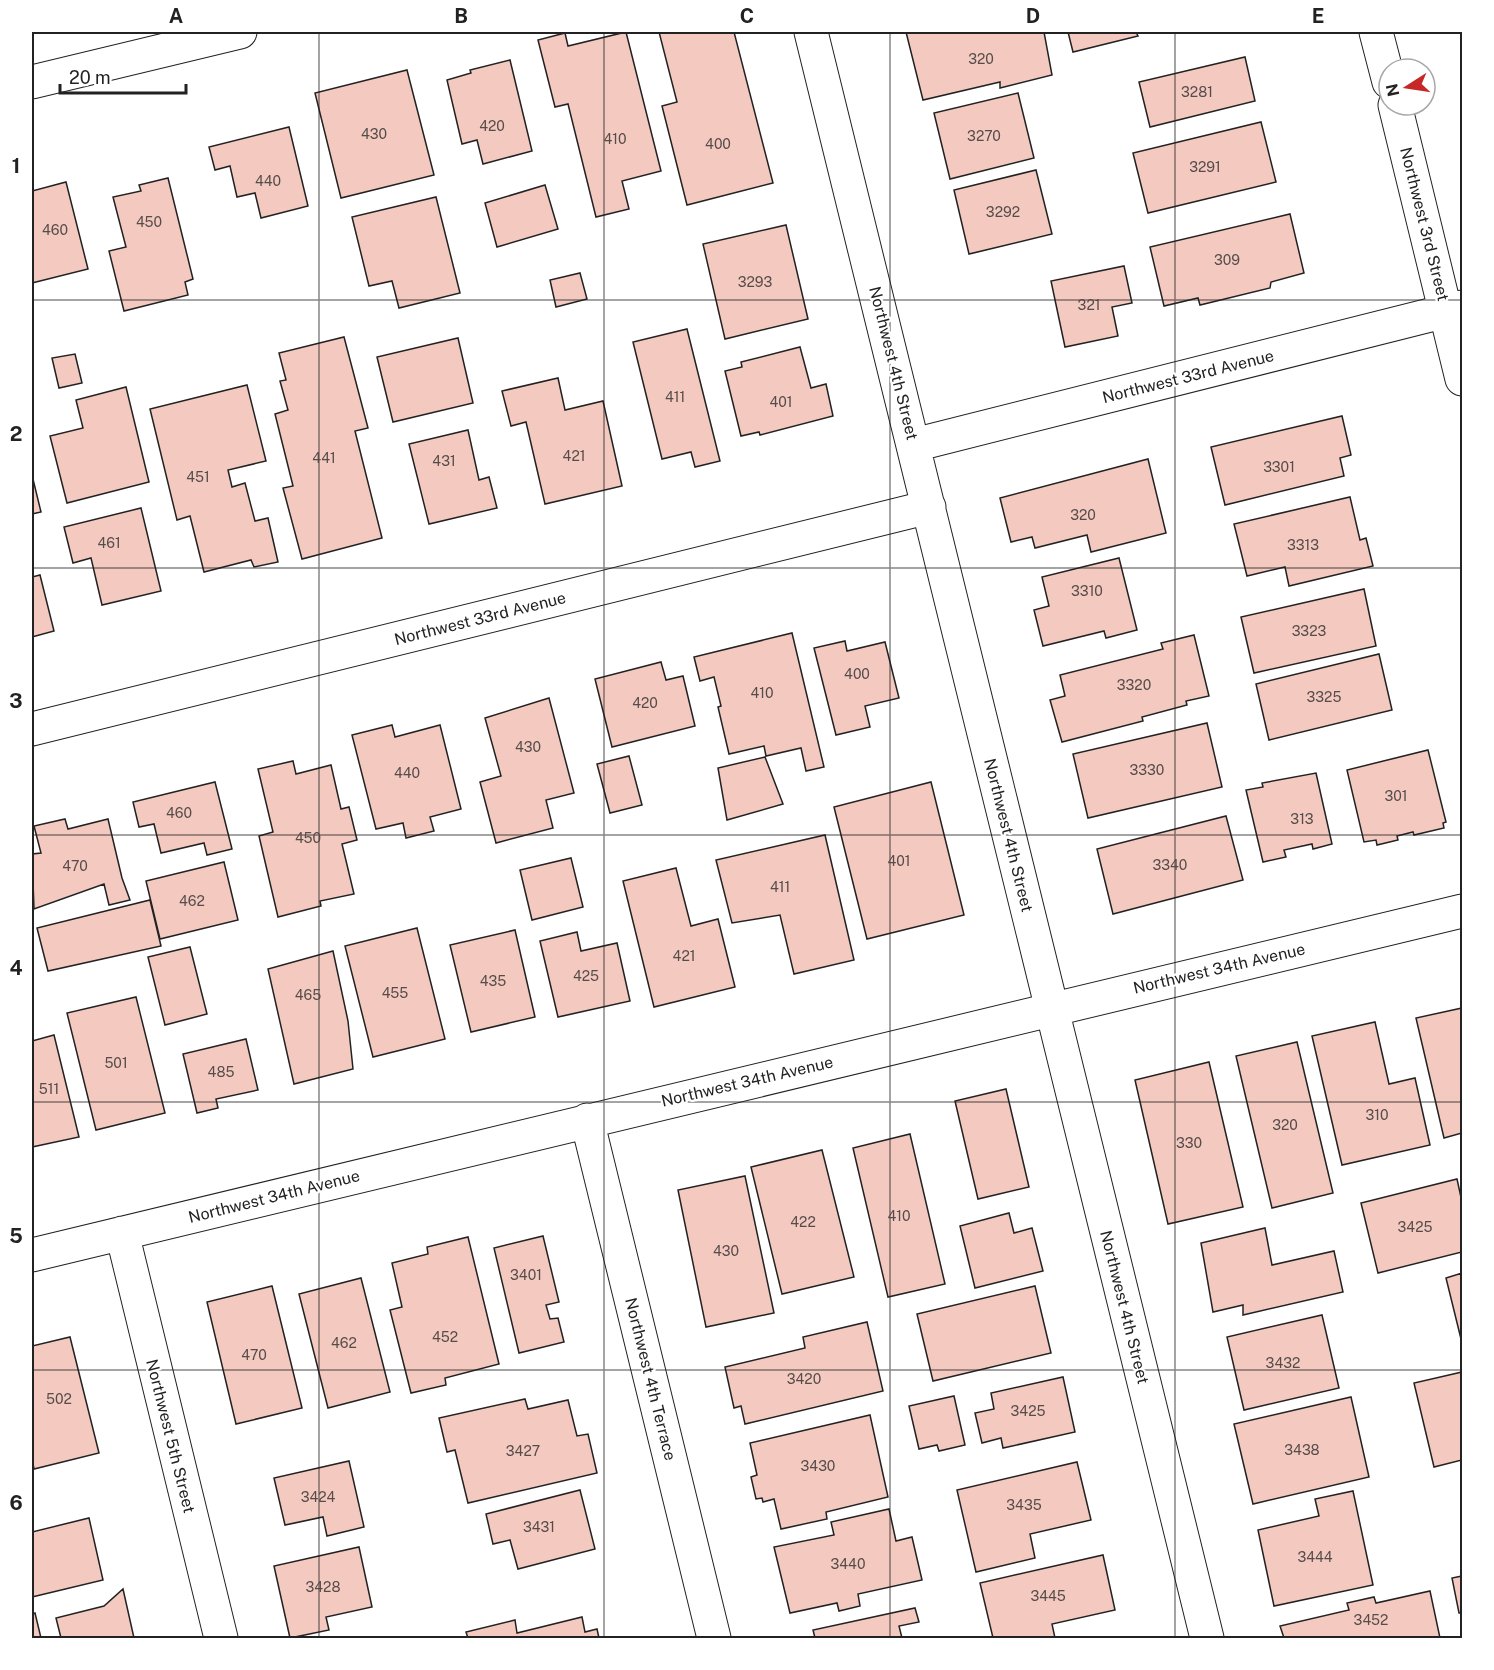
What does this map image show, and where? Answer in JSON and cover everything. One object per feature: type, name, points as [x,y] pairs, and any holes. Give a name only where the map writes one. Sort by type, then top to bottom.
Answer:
[{"type":"street","points":[[32,82],[240,32]]},
{"type":"street","name":"Northwest 4th Street","points":[[811,32],[1207,1638]]},
{"type":"street","points":[[1376,32],[1382,57]]},
{"type":"street","name":"Northwest 3rd Street","points":[[1398,117],[1454,309],[1462,379]]},
{"type":"street","name":"Northwest 33rd Avenue","points":[[914,445],[1454,309]]},
{"type":"street","name":"Northwest 33rd Avenue","points":[[32,729],[929,507]]},
{"type":"street","name":"Northwest 34th Avenue","points":[[32,1255],[1462,911]]},
{"type":"street","name":"Northwest 4th Terrace","points":[[587,1120],[714,1638]]},
{"type":"street","name":"Northwest 5th Street","points":[[122,1233],[221,1638]]},
{"type":"building","points":[[626,32],[661,171],[622,181],[629,209],[596,217],[568,104],[555,107],[538,40],[565,33],[568,46]]},
{"type":"building","points":[[659,32],[734,32],[773,183],[687,205],[662,106],[677,102]]},
{"type":"building","points":[[906,32],[1044,32],[1052,75],[1000,88],[1000,82],[923,100]]},
{"type":"building","points":[[1068,32],[1136,32],[1138,36],[1073,52]]},
{"type":"building","points":[[1245,57],[1255,101],[1150,127],[1139,82]]},
{"type":"building","points":[[510,60],[532,151],[483,164],[477,140],[462,144],[447,80],[471,73],[470,70]]},
{"type":"building","points":[[407,70],[434,175],[341,198],[315,93]]},
{"type":"building","points":[[1018,93],[1034,158],[950,179],[934,113]]},
{"type":"building","points":[[1261,122],[1276,182],[1148,213],[1133,153]]},
{"type":"building","points":[[289,127],[308,206],[261,218],[255,193],[237,197],[230,166],[215,170],[209,147]]},
{"type":"building","points":[[1036,170],[1052,234],[969,254],[954,190]]},
{"type":"building","points":[[168,178],[193,279],[185,282],[188,295],[124,311],[109,251],[126,247],[113,197],[141,191],[139,185]]},
{"type":"building","points":[[66,182],[88,269],[32,283],[32,191]]},
{"type":"building","points":[[545,185],[558,229],[497,247],[485,203]]},
{"type":"building","points":[[436,197],[460,293],[399,308],[392,281],[369,286],[352,217]]},
{"type":"building","points":[[1290,214],[1304,273],[1271,282],[1270,288],[1200,305],[1198,298],[1164,306],[1150,247]]},
{"type":"building","points":[[786,225],[808,319],[725,339],[703,244]]},
{"type":"building","points":[[1124,266],[1132,303],[1112,307],[1118,336],[1065,347],[1051,281]]},
{"type":"building","points":[[580,273],[587,299],[556,307],[550,280]]},
{"type":"building","points":[[687,329],[720,461],[695,467],[691,452],[662,459],[633,342]]},
{"type":"building","points":[[344,337],[368,428],[355,431],[382,538],[302,559],[283,488],[293,486],[275,414],[288,410],[280,381],[286,380],[279,353]]},
{"type":"building","points":[[458,338],[473,403],[393,422],[377,357]]},
{"type":"building","points":[[800,347],[811,388],[826,384],[833,416],[760,435],[759,432],[741,436],[725,371],[742,367],[741,362]]},
{"type":"building","points":[[75,354],[82,383],[59,388],[52,358]]},
{"type":"building","points":[[558,378],[565,410],[603,401],[622,486],[545,504],[526,422],[511,426],[502,391]]},
{"type":"building","points":[[247,385],[266,461],[228,470],[232,487],[245,483],[255,521],[268,518],[278,562],[254,567],[251,560],[204,572],[190,516],[177,520],[150,409]]},
{"type":"building","points":[[126,387],[149,482],[67,503],[50,436],[83,428],[76,400]]},
{"type":"building","points":[[1342,416],[1351,455],[1340,458],[1344,476],[1225,505],[1211,447]]},
{"type":"building","points":[[468,430],[479,480],[489,477],[497,508],[429,524],[409,444]]},
{"type":"building","points":[[1148,459],[1166,533],[1091,552],[1087,535],[1035,548],[1032,537],[1011,542],[1000,498]]},
{"type":"building","points":[[32,475],[41,512],[32,514]]},
{"type":"building","points":[[1350,497],[1360,540],[1366,538],[1373,566],[1289,586],[1285,567],[1247,576],[1234,524]]},
{"type":"building","points":[[141,508],[161,591],[102,605],[91,558],[73,563],[64,527]]},
{"type":"building","points":[[1119,558],[1137,630],[1106,638],[1104,631],[1043,646],[1034,610],[1049,606],[1042,577]]},
{"type":"building","points":[[40,575],[54,631],[32,637],[32,577]]},
{"type":"building","points":[[1364,589],[1376,646],[1254,673],[1241,617]]},
{"type":"building","points":[[792,633],[824,767],[806,771],[801,748],[766,756],[764,746],[729,754],[718,707],[721,706],[714,677],[700,681],[694,657]]},
{"type":"building","points":[[1194,635],[1209,696],[1186,701],[1187,705],[1142,717],[1143,721],[1062,742],[1050,700],[1065,696],[1060,675],[1163,649],[1161,643]]},
{"type":"building","points":[[845,641],[847,651],[885,642],[899,698],[865,706],[870,727],[836,735],[814,648]]},
{"type":"building","points":[[1379,654],[1392,710],[1269,740],[1256,684]]},
{"type":"building","points":[[661,662],[666,680],[683,676],[695,726],[612,747],[595,679]]},
{"type":"building","points":[[549,698],[574,793],[546,800],[553,828],[496,843],[480,782],[501,776],[485,718]]},
{"type":"building","points":[[1207,723],[1222,787],[1088,818],[1073,754]]},
{"type":"building","points":[[392,725],[395,737],[440,725],[461,809],[430,817],[434,831],[406,838],[403,823],[376,829],[352,735]]},
{"type":"building","points":[[1428,750],[1446,822],[1443,823],[1444,828],[1414,835],[1413,832],[1397,836],[1398,840],[1377,845],[1376,840],[1364,842],[1347,770]]},
{"type":"building","points":[[629,756],[642,805],[610,813],[597,764]]},
{"type":"building","points":[[765,757],[783,804],[727,820],[718,768]]},
{"type":"building","points":[[293,761],[296,774],[331,765],[341,809],[349,807],[357,840],[342,844],[354,894],[320,901],[321,906],[278,917],[259,836],[273,832],[258,769]]},
{"type":"building","points":[[1316,773],[1332,844],[1313,849],[1312,844],[1284,850],[1286,857],[1263,862],[1246,790],[1263,787],[1262,783]]},
{"type":"building","points":[[215,782],[232,849],[207,855],[204,843],[161,853],[154,824],[139,827],[133,802]]},
{"type":"building","points":[[931,782],[964,915],[867,939],[834,807]]},
{"type":"building","points":[[1226,816],[1243,880],[1113,914],[1097,849]]},
{"type":"building","points":[[65,819],[68,829],[108,819],[122,878],[130,900],[109,905],[104,884],[34,909],[32,854],[41,853],[34,826]]},
{"type":"building","points":[[825,835],[854,960],[794,974],[780,915],[732,923],[716,860]]},
{"type":"building","points":[[571,858],[583,907],[532,920],[520,870]]},
{"type":"building","points":[[224,862],[238,920],[160,939],[146,881]]},
{"type":"building","points":[[676,868],[691,926],[718,919],[735,987],[654,1007],[623,881]]},
{"type":"building","points":[[150,900],[161,946],[48,971],[37,928]]},
{"type":"building","points":[[417,928],[445,1039],[373,1057],[345,946]]},
{"type":"building","points":[[515,930],[535,1017],[471,1032],[450,945]]},
{"type":"building","points":[[577,932],[581,951],[617,943],[630,1001],[558,1017],[540,941]]},
{"type":"building","points":[[190,947],[207,1014],[165,1025],[148,957]]},
{"type":"building","points":[[333,951],[348,1021],[353,1069],[294,1084],[268,969]]},
{"type":"building","points":[[136,997],[165,1113],[96,1130],[67,1013]]},
{"type":"building","points":[[1462,1008],[1462,1133],[1444,1138],[1416,1018]]},
{"type":"building","points":[[1375,1022],[1389,1084],[1415,1078],[1430,1145],[1342,1165],[1312,1036]]},
{"type":"building","points":[[54,1035],[79,1137],[32,1147],[32,1041]]},
{"type":"building","points":[[246,1039],[258,1090],[216,1099],[218,1108],[197,1113],[183,1054]]},
{"type":"building","points":[[1297,1042],[1333,1193],[1272,1208],[1236,1056]]},
{"type":"building","points":[[1209,1062],[1243,1207],[1168,1224],[1135,1080]]},
{"type":"building","points":[[1006,1089],[1029,1187],[978,1199],[955,1101]]},
{"type":"building","points":[[910,1134],[945,1284],[888,1297],[853,1148]]},
{"type":"building","points":[[822,1150],[854,1277],[782,1294],[751,1167]]},
{"type":"building","points":[[745,1176],[774,1313],[706,1327],[678,1190]]},
{"type":"building","points":[[1457,1179],[1462,1202],[1462,1252],[1378,1273],[1361,1203]]},
{"type":"building","points":[[1009,1213],[1014,1233],[1032,1228],[1043,1271],[975,1288],[960,1226]]},
{"type":"building","points":[[1265,1228],[1272,1265],[1334,1251],[1343,1292],[1243,1315],[1243,1305],[1213,1312],[1201,1243]]},
{"type":"building","points":[[543,1236],[559,1302],[546,1305],[550,1319],[558,1318],[564,1342],[519,1353],[494,1248]]},
{"type":"building","points":[[468,1237],[499,1364],[445,1378],[446,1385],[411,1393],[390,1310],[402,1307],[392,1263],[428,1254],[427,1247]]},
{"type":"building","points":[[1462,1273],[1462,1343],[1446,1278]]},
{"type":"building","points":[[361,1278],[390,1392],[328,1408],[299,1294]]},
{"type":"building","points":[[272,1286],[302,1408],[236,1424],[207,1302]]},
{"type":"building","points":[[1035,1286],[1051,1353],[933,1381],[917,1314]]},
{"type":"building","points":[[1322,1315],[1339,1388],[1244,1410],[1227,1337]]},
{"type":"building","points":[[867,1322],[883,1391],[745,1424],[741,1406],[734,1408],[725,1367],[805,1348],[803,1337]]},
{"type":"building","points":[[70,1337],[99,1453],[34,1469],[32,1459],[32,1346]]},
{"type":"building","points":[[1462,1372],[1462,1460],[1434,1467],[1414,1383]]},
{"type":"building","points":[[1063,1377],[1075,1432],[1003,1448],[1001,1438],[982,1443],[975,1413],[994,1409],[991,1393]]},
{"type":"building","points":[[954,1396],[965,1445],[939,1451],[937,1445],[919,1449],[909,1406]]},
{"type":"building","points":[[1351,1397],[1369,1477],[1253,1504],[1234,1424]]},
{"type":"building","points":[[525,1399],[528,1409],[568,1400],[577,1436],[588,1434],[597,1473],[468,1503],[455,1450],[447,1452],[439,1418]]},
{"type":"building","points":[[870,1415],[888,1497],[826,1512],[827,1519],[781,1529],[774,1499],[763,1502],[762,1498],[756,1499],[751,1477],[757,1475],[750,1443]]},
{"type":"building","points":[[349,1461],[364,1527],[327,1536],[323,1517],[285,1525],[274,1478]]},
{"type":"building","points":[[1077,1462],[1091,1520],[1030,1534],[1035,1558],[976,1572],[957,1490]]},
{"type":"building","points":[[580,1490],[595,1549],[518,1569],[510,1540],[493,1544],[486,1514]]},
{"type":"building","points":[[1353,1491],[1373,1585],[1274,1606],[1258,1530],[1319,1516],[1315,1499]]},
{"type":"building","points":[[889,1509],[896,1541],[912,1537],[922,1580],[858,1594],[860,1606],[839,1611],[837,1603],[790,1613],[774,1547],[834,1535],[831,1522]]},
{"type":"building","points":[[89,1518],[103,1580],[32,1597],[32,1532]]},
{"type":"building","points":[[359,1547],[372,1607],[326,1617],[329,1630],[290,1638],[274,1566]]},
{"type":"building","points":[[1103,1555],[1115,1610],[1052,1624],[1055,1638],[993,1638],[980,1583]]},
{"type":"building","points":[[1462,1576],[1462,1613],[1459,1613],[1452,1578]]},
{"type":"building","points":[[123,1589],[134,1638],[61,1638],[56,1618],[104,1606]]},
{"type":"building","points":[[1430,1591],[1440,1638],[1284,1638],[1280,1626],[1349,1610],[1347,1603],[1374,1597],[1376,1603]]},
{"type":"building","points":[[915,1608],[919,1622],[899,1626],[902,1638],[815,1638],[813,1630]]},
{"type":"building","points":[[35,1613],[41,1638],[32,1638],[32,1614]]},
{"type":"building","points":[[582,1617],[585,1632],[597,1629],[599,1638],[468,1638],[466,1632],[515,1620],[517,1633]]}]
